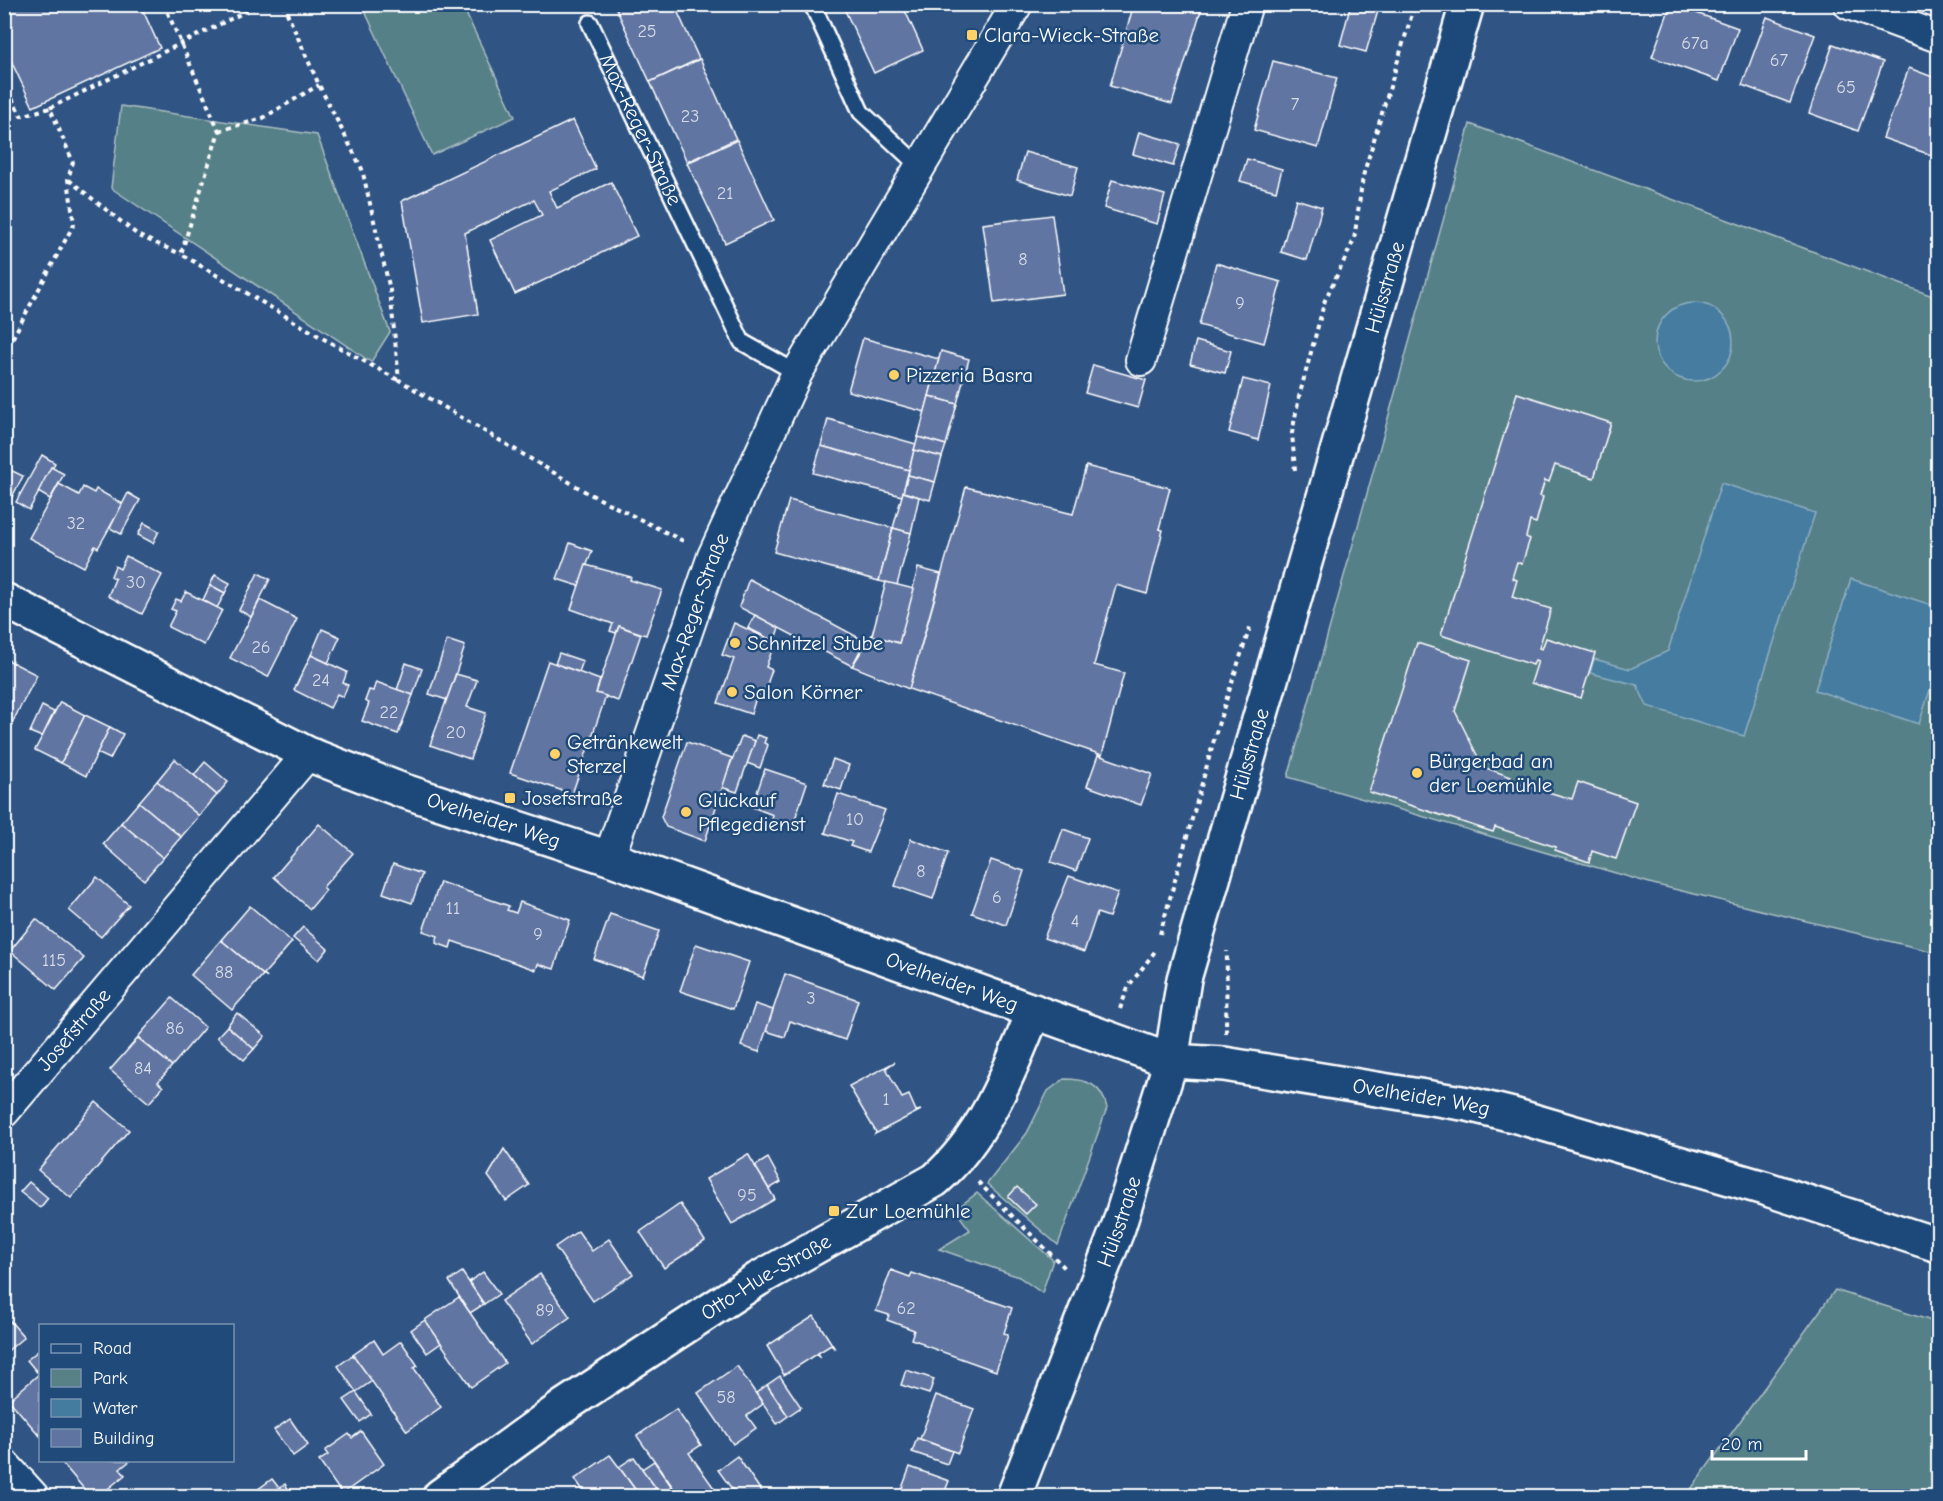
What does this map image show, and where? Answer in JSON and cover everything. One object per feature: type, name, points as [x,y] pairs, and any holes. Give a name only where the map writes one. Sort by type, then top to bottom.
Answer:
[{"type":"street","name":"Max-Reger-Straße","points":[[609,858],[713,556],[797,373],[1017,4]]},
{"type":"street","points":[[1141,360],[1247,4]]},
{"type":"street","name":"Hülsstraße","points":[[1014,1497],[1093,1296],[1171,1061],[1184,979],[1467,4]]},
{"type":"street","points":[[1849,4],[1938,37]]},
{"type":"street","name":"Ovelheider Weg","points":[[4,600],[308,754],[401,790],[609,858],[1171,1061],[1224,1064],[1468,1104],[1513,1114],[1764,1188],[1938,1245]]},
{"type":"street","name":"Josefstraße","points":[[4,1112],[308,754]]},
{"type":"street","name":"Otto-Hue-Straße","points":[[440,1497],[564,1406],[758,1279],[934,1180],[957,1161],[999,1097],[1034,1011]]},
{"type":"street","points":[[4,1464],[33,1497]]},
{"type":"lane","points":[[812,4],[861,112],[920,167]]},
{"type":"lane","name":"Max-Reger-Straße","points":[[590,23],[742,342],[797,373]]},
{"type":"path","points":[[164,4],[219,131],[181,254]]},
{"type":"path","points":[[4,82],[21,116],[50,108],[261,4]]},
{"type":"path","points":[[284,4],[319,85],[362,169],[390,290],[399,380]]},
{"type":"path","points":[[1295,473],[1292,433],[1299,397],[1325,300],[1354,240],[1364,176],[1415,4]]},
{"type":"path","points":[[219,131],[263,118],[319,85]]},
{"type":"path","points":[[4,354],[74,224],[68,179],[73,162],[50,108]]},
{"type":"path","points":[[68,179],[139,236],[181,254],[324,339],[399,380],[586,492],[713,556]]},
{"type":"path","points":[[1110,1039],[1128,987],[1155,952],[1219,722],[1250,625]]},
{"type":"path","points":[[957,1161],[1093,1296]]},
{"type":"green space","points":[[362,5],[462,5],[515,117],[432,155]]},
{"type":"green space","points":[[121,106],[317,135],[390,332],[371,362],[111,188]]},
{"type":"green space","points":[[1470,124],[1938,298],[1938,953],[1653,884],[1288,777]]},
{"type":"green space","points":[[1064,1079],[1079,1080],[1097,1088],[1107,1108],[1058,1245],[987,1184],[1027,1133],[1048,1091]]},
{"type":"green space","points":[[977,1193],[1053,1260],[1042,1293],[1019,1277],[939,1249],[970,1230],[955,1210]]},
{"type":"green space","points":[[1835,1290],[1938,1323],[1938,1496],[1686,1496]]},
{"type":"water","points":[[1694,303],[1709,306],[1722,314],[1730,327],[1733,342],[1730,357],[1722,370],[1709,378],[1694,381],[1679,378],[1666,370],[1658,357],[1655,342],[1658,327],[1666,314],[1679,306]]},
{"type":"water","points":[[1721,483],[1815,513],[1744,736],[1647,706],[1637,685],[1590,673],[1594,659],[1630,669],[1668,651]]},
{"type":"water","points":[[1851,579],[1938,607],[1938,665],[1919,724],[1815,690]]},
{"type":"building","points":[[4,4],[140,4],[160,48],[33,107],[4,46]]},
{"type":"building","points":[[614,4],[674,4],[699,59],[650,82]]},
{"type":"building","points":[[842,4],[902,4],[923,50],[874,73]]},
{"type":"building","points":[[1134,4],[1203,4],[1172,104],[1110,86]]},
{"type":"building","points":[[1351,4],[1380,4],[1366,52],[1340,45]]},
{"type":"building","points":[[1671,4],[1738,28],[1719,81],[1652,57]]},
{"type":"building","points":[[1767,17],[1815,35],[1790,103],[1742,85]]},
{"type":"building","points":[[1833,44],[1883,62],[1858,131],[1809,113]]},
{"type":"building","points":[[700,59],[736,139],[687,162],[650,82]]},
{"type":"building","points":[[1273,61],[1337,78],[1318,148],[1254,130]]},
{"type":"building","points":[[1909,68],[1938,79],[1938,136],[1931,155],[1883,138]]},
{"type":"building","points":[[573,120],[596,169],[549,191],[557,208],[611,182],[637,236],[515,294],[490,240],[542,215],[534,200],[465,233],[478,314],[423,323],[402,201]]},
{"type":"building","points":[[1139,132],[1180,144],[1173,166],[1133,154]]},
{"type":"building","points":[[737,140],[774,220],[725,243],[687,163]]},
{"type":"building","points":[[1025,152],[1078,167],[1070,196],[1017,180]]},
{"type":"building","points":[[1247,159],[1282,169],[1276,191],[1240,181]]},
{"type":"building","points":[[1112,180],[1165,195],[1157,224],[1104,208]]},
{"type":"building","points":[[1296,199],[1322,207],[1307,260],[1281,252]]},
{"type":"building","points":[[1052,215],[1063,294],[994,303],[983,224]]},
{"type":"building","points":[[1216,263],[1281,282],[1264,343],[1199,325]]},
{"type":"building","name":"Pizzeria Basra","points":[[863,338],[939,359],[925,412],[848,391]]},
{"type":"building","points":[[1196,341],[1231,351],[1225,373],[1190,364]]},
{"type":"building","points":[[941,351],[969,359],[957,404],[929,396]]},
{"type":"building","points":[[1093,365],[1146,380],[1138,408],[1085,393]]},
{"type":"building","points":[[1243,379],[1271,386],[1258,440],[1229,432]]},
{"type":"building","points":[[1517,393],[1611,423],[1594,478],[1555,465],[1549,482],[1545,480],[1536,523],[1530,521],[1526,537],[1530,539],[1522,564],[1517,562],[1512,578],[1517,580],[1512,597],[1551,609],[1539,648],[1542,649],[1546,638],[1595,653],[1581,698],[1531,683],[1538,661],[1535,660],[1533,665],[1441,635]]},
{"type":"building","points":[[929,396],[957,404],[946,445],[918,437]]},
{"type":"building","points":[[828,419],[916,444],[909,470],[821,446]]},
{"type":"building","points":[[918,437],[946,445],[942,457],[914,450]]},
{"type":"building","points":[[821,446],[909,470],[902,496],[813,473]]},
{"type":"building","points":[[914,450],[942,457],[935,482],[908,475]]},
{"type":"building","points":[[42,455],[55,463],[29,510],[16,502]]},
{"type":"building","points":[[1086,466],[1170,488],[1159,529],[1163,530],[1147,594],[1116,585],[1094,665],[1124,673],[1102,755],[909,689],[966,487],[1073,514]]},
{"type":"building","points":[[4,467],[23,476],[4,512]]},
{"type":"building","points":[[51,467],[64,474],[50,499],[38,492]]},
{"type":"building","points":[[908,475],[935,482],[930,500],[903,492]]},
{"type":"building","points":[[59,484],[79,495],[83,487],[94,493],[96,489],[123,504],[98,548],[95,546],[84,567],[29,538]]},
{"type":"building","points":[[903,492],[919,497],[911,533],[893,528]]},
{"type":"building","points":[[128,493],[140,500],[121,534],[110,528]]},
{"type":"building","points":[[789,500],[893,528],[879,581],[774,552]]},
{"type":"building","points":[[144,523],[159,531],[153,543],[138,535]]},
{"type":"building","points":[[893,528],[911,533],[897,585],[879,581]]},
{"type":"building","points":[[570,543],[592,551],[579,586],[557,579]]},
{"type":"building","points":[[126,556],[162,575],[142,614],[108,596],[115,579],[111,576],[115,566],[120,569]]},
{"type":"building","points":[[586,565],[631,577],[630,580],[662,590],[646,635],[619,626],[616,633],[610,631],[613,624],[571,609]]},
{"type":"building","points":[[918,568],[941,574],[909,689],[852,666],[872,635],[899,643]]},
{"type":"building","points":[[258,573],[270,579],[251,617],[239,610]]},
{"type":"building","points":[[215,575],[230,583],[225,593],[210,585]]},
{"type":"building","points":[[749,579],[865,641],[852,666],[739,607]]},
{"type":"building","points":[[886,582],[914,589],[899,643],[872,635]]},
{"type":"building","points":[[210,585],[225,593],[217,608],[203,600]]},
{"type":"building","points":[[186,592],[222,610],[204,645],[168,627],[176,611],[171,609],[176,599],[181,601]]},
{"type":"building","points":[[260,600],[297,619],[268,677],[230,658]]},
{"type":"building","points":[[755,615],[779,628],[774,641],[748,628]]},
{"type":"building","points":[[734,623],[775,642],[766,667],[772,670],[763,696],[757,694],[751,714],[718,703],[734,659],[722,655]]},
{"type":"building","points":[[619,626],[641,634],[618,701],[596,693]]},
{"type":"building","points":[[322,629],[340,637],[328,663],[311,655]]},
{"type":"building","points":[[447,640],[465,646],[447,700],[429,694]]},
{"type":"building","points":[[1417,643],[1471,660],[1455,711],[1483,767],[1511,777],[1510,781],[1572,799],[1578,782],[1636,802],[1616,859],[1592,851],[1589,862],[1555,850],[1556,847],[1495,827],[1493,832],[1369,792]]},
{"type":"building","points":[[559,653],[583,661],[579,672],[555,664]]},
{"type":"building","points":[[311,655],[347,672],[343,683],[348,685],[343,697],[337,694],[330,708],[294,690]]},
{"type":"building","points":[[4,658],[37,675],[11,725],[4,722]]},
{"type":"building","points":[[548,661],[600,680],[596,693],[606,696],[572,794],[510,773]]},
{"type":"building","points":[[406,663],[422,669],[413,695],[397,690]]},
{"type":"building","points":[[456,674],[477,680],[467,707],[486,713],[470,759],[430,745]]},
{"type":"building","points":[[376,682],[413,695],[398,734],[362,721],[369,703],[365,701],[369,690],[373,691]]},
{"type":"building","points":[[60,702],[85,715],[61,763],[35,750]]},
{"type":"building","points":[[42,706],[54,712],[42,737],[30,732]]},
{"type":"building","points":[[85,715],[110,727],[86,776],[61,763]]},
{"type":"building","points":[[4,722],[12,726],[4,740]]},
{"type":"building","points":[[110,727],[123,734],[110,759],[97,753]]},
{"type":"building","points":[[757,735],[766,738],[764,743],[768,745],[760,768],[747,763]]},
{"type":"building","points":[[742,736],[755,741],[737,792],[721,787]]},
{"type":"building","points":[[687,742],[732,758],[705,841],[666,827],[661,817]]},
{"type":"building","points":[[1098,755],[1152,774],[1141,805],[1087,786]]},
{"type":"building","points":[[175,759],[217,795],[199,816],[157,781]]},
{"type":"building","points":[[833,759],[849,765],[841,790],[824,784]]},
{"type":"building","points":[[205,762],[228,782],[217,795],[194,775]]},
{"type":"building","points":[[765,769],[807,783],[794,822],[789,820],[788,825],[772,819],[773,815],[752,807]]},
{"type":"building","points":[[157,781],[199,816],[181,837],[139,802]]},
{"type":"building","points":[[838,794],[885,810],[868,852],[850,846],[852,842],[825,833]]},
{"type":"building","points":[[139,802],[181,837],[163,858],[121,823]]},
{"type":"building","points":[[121,823],[163,858],[144,880],[103,844]]},
{"type":"building","points":[[319,824],[353,853],[323,887],[326,890],[310,909],[274,877]]},
{"type":"building","points":[[1063,829],[1088,838],[1076,871],[1051,862]]},
{"type":"building","points":[[911,839],[948,853],[933,899],[895,886]]},
{"type":"building","points":[[991,860],[1024,871],[1006,925],[972,913]]},
{"type":"building","points":[[393,864],[422,874],[412,903],[383,893]]},
{"type":"building","points":[[1069,876],[1118,893],[1109,917],[1097,913],[1084,952],[1044,938]]},
{"type":"building","points":[[97,877],[129,905],[101,937],[69,910]]},
{"type":"building","points":[[440,882],[509,906],[507,910],[516,913],[520,902],[570,920],[554,969],[538,964],[536,970],[452,941],[450,948],[436,943],[438,936],[423,931]]},
{"type":"building","points":[[250,906],[292,942],[264,974],[267,978],[221,940]]},
{"type":"building","points":[[610,914],[659,931],[643,976],[594,959]]},
{"type":"building","points":[[36,919],[84,958],[56,990],[10,951]]},
{"type":"building","points":[[303,927],[328,949],[319,960],[293,938]]},
{"type":"building","points":[[221,940],[263,975],[232,1010],[191,975]]},
{"type":"building","points":[[696,944],[749,962],[733,1009],[680,991]]},
{"type":"building","points":[[785,974],[858,1000],[845,1040],[790,1021],[785,1037],[766,1031]]},
{"type":"building","points":[[172,998],[205,1027],[172,1066],[138,1037]]},
{"type":"building","points":[[755,1004],[773,1010],[759,1052],[741,1046]]},
{"type":"building","points":[[237,1013],[265,1036],[254,1049],[227,1026]]},
{"type":"building","points":[[227,1026],[254,1049],[244,1060],[217,1037]]},
{"type":"building","points":[[138,1038],[172,1066],[158,1082],[163,1087],[149,1103],[110,1070]]},
{"type":"building","points":[[895,1062],[886,1068],[902,1098],[909,1095],[916,1111],[921,1110],[875,1134],[876,1132],[849,1086]]},
{"type":"building","points":[[96,1102],[129,1130],[71,1198],[38,1170]]},
{"type":"building","points":[[504,1149],[529,1185],[506,1201],[488,1176]]},
{"type":"building","points":[[748,1154],[775,1199],[732,1224],[706,1179]]},
{"type":"building","points":[[768,1158],[781,1182],[769,1189],[755,1166]]},
{"type":"building","points":[[29,1182],[48,1198],[40,1208],[20,1192]]},
{"type":"building","points":[[1017,1187],[1036,1204],[1026,1214],[1008,1197]]},
{"type":"building","points":[[680,1204],[705,1241],[664,1268],[640,1232]]},
{"type":"building","points":[[578,1231],[592,1251],[609,1239],[633,1274],[593,1301],[555,1247]]},
{"type":"building","points":[[891,1270],[910,1277],[912,1273],[1012,1308],[1004,1333],[1008,1335],[996,1371],[911,1339],[914,1330],[887,1320],[889,1315],[876,1311]]},
{"type":"building","points":[[462,1272],[484,1304],[470,1313],[449,1281]]},
{"type":"building","points":[[483,1272],[499,1294],[484,1304],[469,1282]]},
{"type":"building","points":[[540,1274],[570,1317],[532,1344],[501,1301]]},
{"type":"building","points":[[459,1297],[505,1363],[471,1387],[425,1320]]},
{"type":"building","points":[[4,1314],[24,1337],[4,1354]]},
{"type":"building","points":[[814,1316],[835,1349],[831,1345],[818,1353],[821,1358],[817,1354],[784,1375],[767,1346]]},
{"type":"building","points":[[425,1320],[441,1343],[427,1353],[411,1330]]},
{"type":"building","points":[[374,1340],[383,1354],[401,1341],[418,1366],[414,1368],[441,1407],[407,1431],[353,1355]]},
{"type":"building","points":[[39,1350],[39,1368],[36,1371],[27,1360]]},
{"type":"building","points":[[353,1355],[372,1381],[356,1392],[338,1366]]},
{"type":"building","points":[[737,1366],[763,1404],[747,1416],[756,1428],[733,1444],[698,1393]]},
{"type":"building","points":[[906,1370],[934,1379],[929,1394],[901,1385]]},
{"type":"building","points":[[39,1374],[39,1435],[9,1400]]},
{"type":"building","points":[[780,1376],[801,1407],[788,1416],[767,1385]]},
{"type":"building","points":[[767,1385],[788,1416],[777,1424],[756,1393]]},
{"type":"building","points":[[356,1392],[371,1414],[360,1422],[344,1400]]},
{"type":"building","points":[[936,1395],[974,1409],[958,1453],[920,1439]]},
{"type":"building","points":[[676,1409],[701,1445],[689,1453],[714,1488],[701,1496],[679,1496],[637,1436]]},
{"type":"building","points":[[290,1419],[308,1445],[293,1456],[274,1430]]},
{"type":"building","points":[[361,1431],[384,1464],[342,1494],[319,1461],[328,1455],[325,1451],[349,1434],[352,1438]]},
{"type":"building","points":[[917,1438],[952,1451],[947,1464],[912,1452]]},
{"type":"building","points":[[610,1455],[640,1496],[587,1496],[575,1479]]},
{"type":"building","points":[[737,1456],[764,1495],[737,1496],[718,1470]]},
{"type":"building","points":[[634,1457],[656,1488],[643,1496],[640,1496],[619,1467]]},
{"type":"building","points":[[654,1461],[678,1496],[662,1496],[642,1469]]},
{"type":"building","points":[[65,1462],[129,1462],[120,1469],[125,1475],[99,1496],[90,1496],[63,1464]]},
{"type":"building","points":[[910,1467],[949,1481],[943,1496],[899,1496]]},
{"type":"building","points":[[272,1479],[279,1488],[285,1484],[293,1496],[261,1496],[257,1490]]},
{"type":"place","name":"Clara-Wieck-Straße","points":[[972,35]]},
{"type":"place","name":"Pizzeria Basra","points":[[894,375]]},
{"type":"place","name":"Schnitzel Stube","points":[[735,643]]},
{"type":"place","name":"Salon Körner","points":[[732,692]]},
{"type":"place","name":"Getränkewelt Sterzel","points":[[555,754]]},
{"type":"place","name":"Bürgerbad an der Loemühle","points":[[1417,773]]},
{"type":"place","name":"Josefstraße","points":[[510,798]]},
{"type":"place","name":"Glückauf Pflegedienst","points":[[686,812]]},
{"type":"place","name":"Zur Loemühle","points":[[834,1211]]}]
